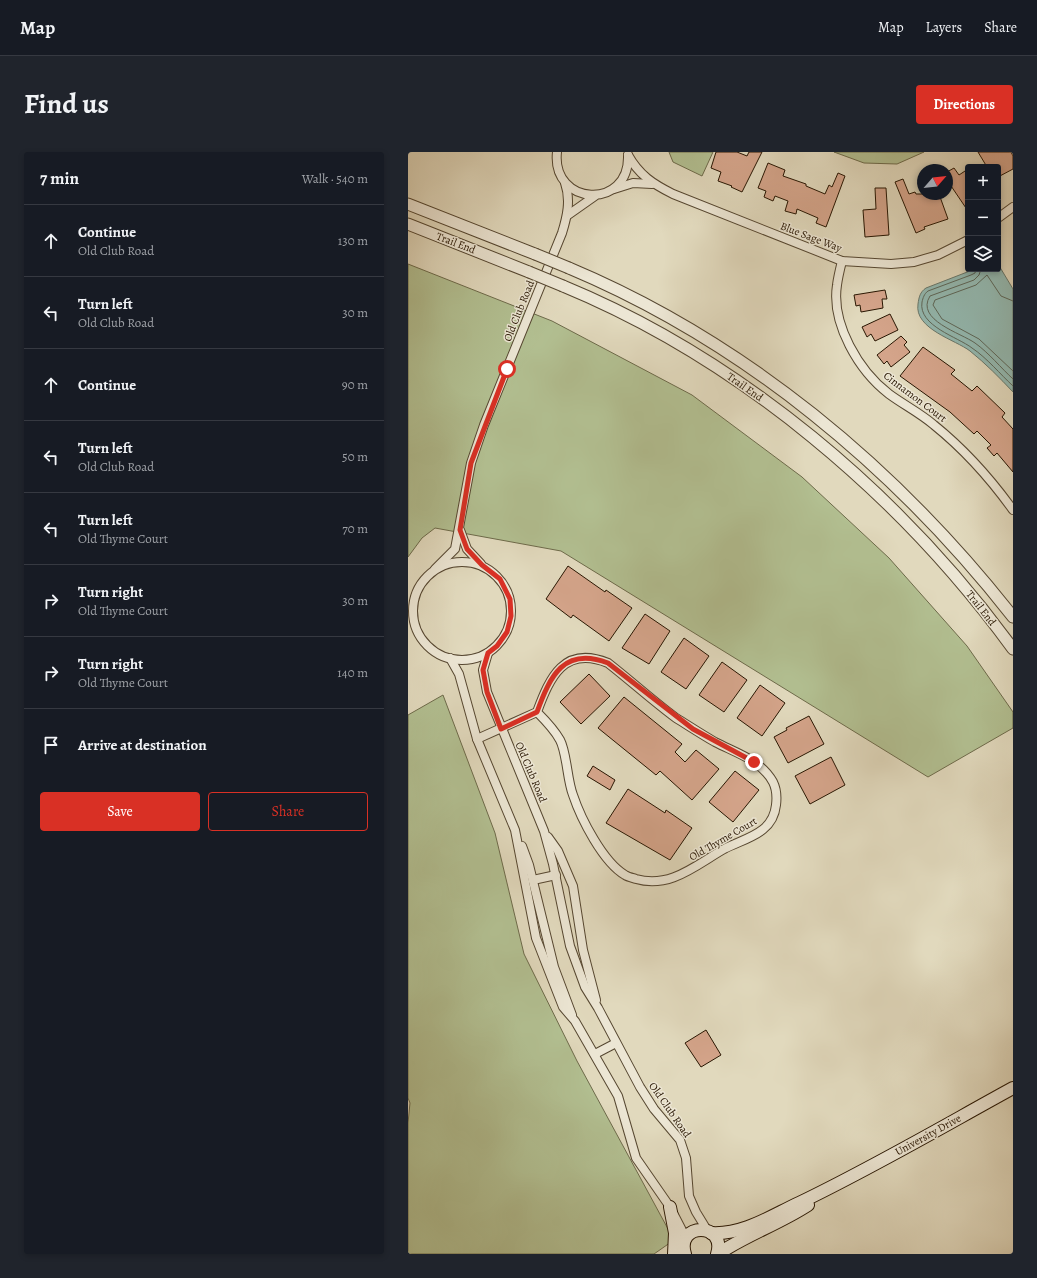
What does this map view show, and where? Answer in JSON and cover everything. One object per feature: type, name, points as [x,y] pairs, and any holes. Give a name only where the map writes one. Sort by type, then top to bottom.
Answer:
[{"type":"main road","name":"University Drive","points":[[685,1245],[694,1231],[734,1232],[758,1223],[844,1182],[1013,1088]]},
{"type":"main road","name":"University Drive","points":[[718,1254],[728,1247],[791,1216],[844,1182]]},
{"type":"main road","points":[[670,1207],[675,1233],[676,1254]]},
{"type":"main road","points":[[709,1231],[719,1244],[718,1254]]},
{"type":"main road","points":[[676,1254],[685,1245]]},
{"type":"street","points":[[552,152],[556,161]]},
{"type":"street","points":[[556,161],[557,152]]},
{"type":"street","points":[[611,190],[623,178],[627,170],[628,154]]},
{"type":"street","name":"Blue Sage Way","points":[[628,154],[640,174],[652,184],[673,194],[842,261],[891,264],[914,262],[938,254],[965,241]]},
{"type":"street","name":"Old Club Road","points":[[435,569],[455,548],[460,530],[471,463],[568,215],[568,191],[556,161]]},
{"type":"street","name":"Blue Sage Way","points":[[595,196],[633,182],[652,184]]},
{"type":"street","points":[[565,183],[578,192],[595,196]]},
{"type":"street","points":[[568,215],[595,196]]},
{"type":"street","name":"Trail End","points":[[408,204],[569,268],[618,291],[716,344],[778,386],[865,457],[941,532],[983,579],[1013,617]]},
{"type":"street","points":[[1001,216],[1013,207]]},
{"type":"street","name":"Trail End","points":[[408,224],[563,286],[648,326],[708,361],[765,400],[821,445],[881,499],[968,591],[1013,649]]},
{"type":"street","name":"Cinnamon Court","points":[[842,261],[836,286],[838,307],[850,347],[861,364],[875,382],[933,423],[959,446],[981,468],[1013,510]]},
{"type":"street","name":"Old Club Road","points":[[460,530],[467,549],[482,565]]},
{"type":"street","points":[[464,561],[482,565],[500,579],[507,589],[512,608],[510,624],[507,632],[497,646],[488,653],[468,660],[439,655],[431,649],[418,632],[413,613],[416,594],[421,583],[435,569],[453,562],[464,561]]},
{"type":"street","points":[[408,601],[416,594]]},
{"type":"street","points":[[408,629],[418,632]]},
{"type":"street","name":"Old Club Road","points":[[488,653],[483,670],[487,692],[544,831],[556,875],[570,946],[585,987],[654,1110],[680,1140],[686,1158],[689,1196],[696,1212],[709,1231]]},
{"type":"street","points":[[450,658],[459,674],[465,701],[477,739],[529,865],[554,968],[575,1021],[618,1096],[636,1158],[670,1207],[685,1245]]},
{"type":"street","name":"Old Thyme Court","points":[[581,658],[595,658],[608,663],[675,717],[715,742],[756,763],[765,771],[773,783],[777,795],[776,808],[772,820],[764,830],[729,847],[673,879],[656,882],[642,881],[625,876],[612,864],[585,824],[573,795],[561,741],[537,712],[551,677],[560,668],[581,658]]},
{"type":"street","points":[[477,739],[537,712]]},
{"type":"street","points":[[515,830],[534,930],[541,955],[563,1007],[575,1021]]},
{"type":"street","name":"Old Club Road","points":[[544,831],[558,851],[573,886],[583,950],[598,1008]]},
{"type":"street","points":[[533,880],[556,875]]},
{"type":"street","points":[[594,1054],[616,1043]]},
{"type":"green space","points":[[669,152],[713,152],[702,176],[673,162]]},
{"type":"green space","points":[[834,152],[924,152],[897,164],[864,163]]},
{"type":"green space","points":[[408,264],[552,321],[692,395],[802,477],[889,558],[967,646],[1013,712],[1013,728],[928,777],[561,551],[435,528],[422,538],[408,557]]},
{"type":"green space","points":[[443,695],[495,833],[524,954],[577,1061],[674,1240],[654,1254],[408,1254],[408,1123],[410,1103],[408,1098],[408,715]]},
{"type":"water","points":[[1001,269],[1013,289],[1013,392],[970,351],[937,333],[922,320],[919,313],[918,304],[922,291],[926,288],[967,272],[1001,272]]},
{"type":"building","points":[[716,152],[737,152],[747,156],[749,152],[762,152],[742,192],[731,187],[732,186],[718,181],[721,172],[711,168]]},
{"type":"building","points":[[978,152],[1011,152],[1013,156],[1013,169],[1001,175],[1001,164],[985,164]]},
{"type":"building","points":[[768,163],[785,170],[783,176],[806,184],[806,186],[825,194],[829,185],[832,187],[838,173],[845,176],[826,227],[816,223],[818,218],[797,209],[796,214],[785,211],[788,201],[775,196],[773,201],[764,197],[766,191],[758,188]]},
{"type":"building","points":[[953,169],[959,175],[965,171],[965,207],[953,189]]},
{"type":"building","points":[[903,179],[909,194],[915,192],[917,194],[917,200],[941,200],[948,219],[924,227],[925,229],[916,233],[895,182]]},
{"type":"building","points":[[875,188],[886,188],[889,235],[865,237],[863,210],[876,209]]},
{"type":"building","points":[[885,290],[887,299],[882,299],[883,308],[861,312],[860,305],[856,306],[854,295]]},
{"type":"building","points":[[890,314],[898,330],[875,341],[871,334],[867,337],[862,327]]},
{"type":"building","points":[[901,336],[907,342],[904,345],[910,352],[891,367],[887,361],[884,364],[877,355]]},
{"type":"building","points":[[923,347],[955,370],[951,374],[972,391],[977,386],[1005,413],[1002,417],[1013,429],[1013,472],[997,453],[994,456],[987,448],[991,445],[977,431],[974,434],[950,412],[900,376]]},
{"type":"building","points":[[568,566],[605,592],[606,590],[632,608],[609,641],[573,615],[571,618],[546,599]]},
{"type":"building","points":[[645,614],[670,631],[649,664],[622,648]]},
{"type":"building","points":[[684,638],[709,656],[686,689],[661,672]]},
{"type":"building","points":[[722,662],[747,680],[724,712],[699,695]]},
{"type":"building","points":[[589,674],[610,696],[581,724],[560,702]]},
{"type":"building","points":[[760,685],[785,703],[762,736],[737,718]]},
{"type":"building","points":[[624,697],[682,744],[675,752],[685,762],[696,750],[719,769],[692,800],[660,771],[656,775],[598,728]]},
{"type":"building","points":[[809,716],[824,744],[788,763],[774,737],[787,730],[786,728]]},
{"type":"building","points":[[831,757],[845,785],[810,804],[795,776]]},
{"type":"building","points":[[593,766],[615,780],[610,790],[587,776]]},
{"type":"building","points":[[735,771],[759,790],[733,822],[709,802]]},
{"type":"building","points":[[628,789],[665,813],[666,810],[692,828],[670,860],[606,823]]},
{"type":"building","points":[[706,1030],[721,1055],[701,1067],[685,1043]]},
{"type":"route","points":[[507,369],[484,425],[471,463],[460,530],[467,549],[482,565],[500,579],[507,589],[512,608],[510,624],[507,632],[503,640],[488,653],[483,670],[487,692],[501,729],[537,712],[551,677],[560,668],[581,658],[595,658],[608,663],[675,717],[693,729],[754,762]]}]
